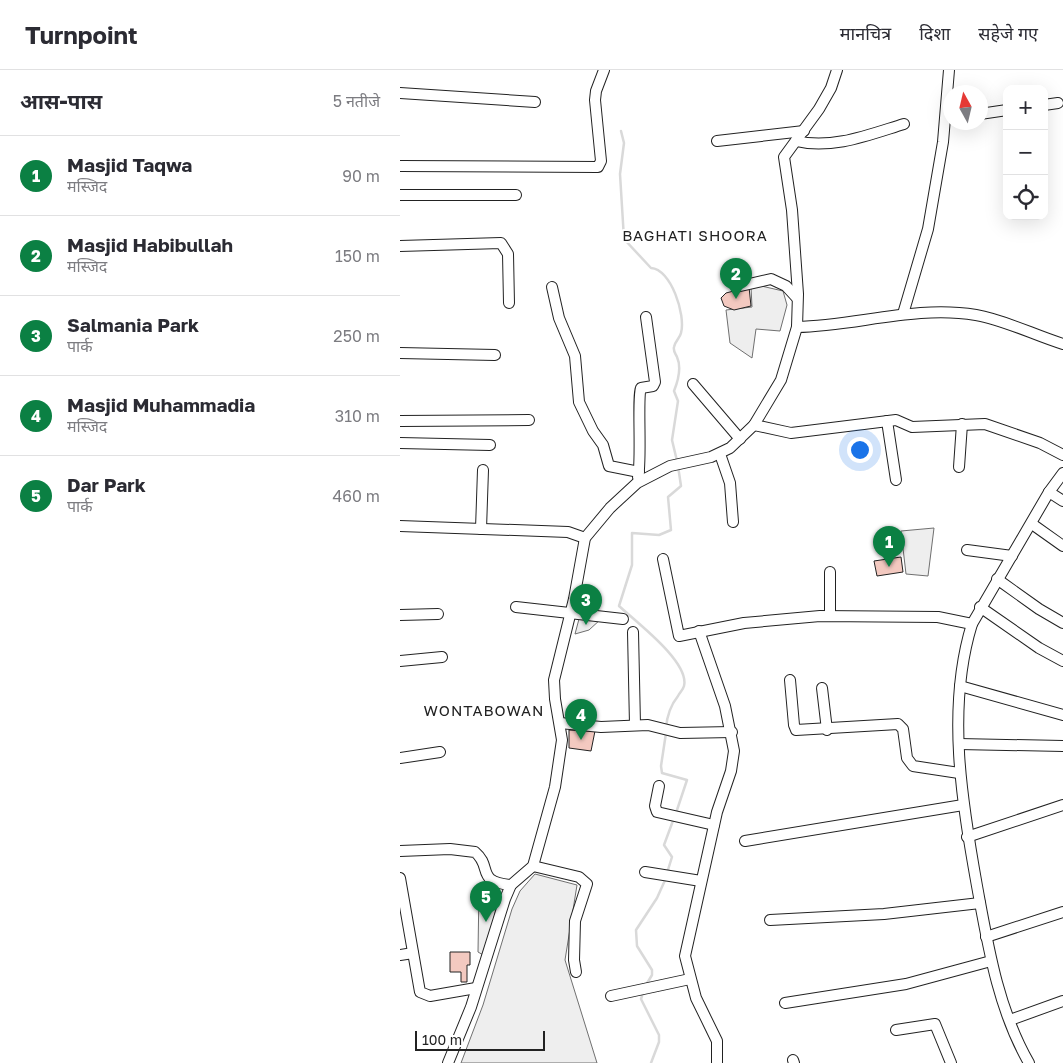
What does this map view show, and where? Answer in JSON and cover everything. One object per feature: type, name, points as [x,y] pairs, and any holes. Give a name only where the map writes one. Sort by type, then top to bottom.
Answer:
[{"type":"street","points":[[400,166],[598,167],[601,161],[595,100],[596,90],[604,70]]},
{"type":"street","points":[[448,1063],[471,1007],[511,885],[533,866],[560,762],[560,724],[555,699],[554,680],[585,538],[610,508],[637,483],[678,465],[720,454],[740,439],[754,425],[781,380],[797,326],[798,298],[792,210],[784,163],[787,151],[804,131],[831,88],[836,70]]},
{"type":"street","points":[[948,85],[949,70]]},
{"type":"street","points":[[400,93],[535,102]]},
{"type":"street","points":[[1048,104],[1058,103]]},
{"type":"street","points":[[988,113],[1003,111]]},
{"type":"street","points":[[796,141],[818,144],[846,141],[904,124]]},
{"type":"street","points":[[903,314],[926,241],[945,130]]},
{"type":"street","points":[[717,141],[804,131]]},
{"type":"street","points":[[400,195],[516,195]]},
{"type":"street","points":[[400,246],[502,243],[508,254],[509,303]]},
{"type":"street","points":[[732,272],[736,287],[770,279],[786,286],[798,298]]},
{"type":"street","points":[[552,287],[559,318],[575,356],[576,392],[581,410],[603,445],[609,466],[639,472]]},
{"type":"street","points":[[797,326],[813,326],[903,314],[977,316],[1063,344]]},
{"type":"street","points":[[637,483],[641,424],[639,394],[641,388],[653,386],[655,382],[646,317]]},
{"type":"street","points":[[400,354],[495,355]]},
{"type":"street","points":[[693,384],[740,439]]},
{"type":"street","points":[[400,421],[529,420]]},
{"type":"street","points":[[754,425],[791,433],[887,421],[902,421],[912,427],[985,424],[1002,428],[1063,455]]},
{"type":"street","points":[[887,421],[896,480]]},
{"type":"street","points":[[959,467],[962,424]]},
{"type":"street","points":[[400,443],[490,445]]},
{"type":"street","points":[[720,454],[730,483],[733,522]]},
{"type":"street","points":[[480,529],[483,470]]},
{"type":"street","points":[[1029,1063],[1010,1020],[991,961],[967,837],[959,773],[960,686],[965,646],[972,624],[1049,492],[1063,473]]},
{"type":"street","points":[[1049,492],[1063,501]]},
{"type":"street","points":[[1032,524],[1063,546]]},
{"type":"street","points":[[400,526],[568,532],[585,538]]},
{"type":"street","points":[[967,550],[1012,556]]},
{"type":"street","points":[[663,559],[677,634],[682,636],[744,623],[830,616],[938,618],[972,624]]},
{"type":"street","points":[[830,572],[830,616]]},
{"type":"street","points":[[998,579],[1039,609],[1063,623]]},
{"type":"street","points":[[516,607],[623,619]]},
{"type":"street","points":[[980,608],[1019,635],[1063,661]]},
{"type":"street","points":[[400,616],[438,614]]},
{"type":"street","points":[[699,631],[717,680],[732,732],[734,760],[714,825],[686,946],[686,966],[690,979],[699,1005],[717,1041],[716,1063]]},
{"type":"street","points":[[633,632],[635,724]]},
{"type":"street","points":[[400,661],[442,657]]},
{"type":"street","points":[[790,680],[796,730],[827,730],[898,724],[903,729],[907,758],[913,766],[959,773]]},
{"type":"street","points":[[960,686],[1063,715]]},
{"type":"street","points":[[822,688],[827,730]]},
{"type":"street","points":[[560,724],[601,726],[635,724],[666,730],[732,732]]},
{"type":"street","points":[[959,744],[1063,746]]},
{"type":"street","points":[[400,758],[440,752]]},
{"type":"street","points":[[660,786],[655,809],[674,816],[714,825]]},
{"type":"street","points":[[745,841],[962,805]]},
{"type":"street","points":[[967,837],[1063,805]]},
{"type":"street","points":[[400,851],[450,849],[475,852],[479,855],[488,877],[493,882],[511,885]]},
{"type":"street","points":[[533,866],[580,877],[587,884],[575,921],[574,960],[576,972]]},
{"type":"street","points":[[645,872],[701,881]]},
{"type":"street","points":[[400,878],[419,988],[424,995],[430,996],[476,988]]},
{"type":"street","points":[[770,920],[884,914],[980,903]]},
{"type":"street","points":[[986,937],[1063,912]]},
{"type":"street","points":[[400,955],[413,954]]},
{"type":"street","points":[[786,1003],[906,984],[991,961]]},
{"type":"street","points":[[611,996],[690,979]]},
{"type":"street","points":[[1010,1020],[1063,1001]]},
{"type":"street","points":[[896,1030],[935,1024],[951,1063]]},
{"type":"shaded area","points":[[757,285],[783,291],[787,305],[780,331],[756,329],[752,358],[730,343],[726,310],[752,307],[751,287]]},
{"type":"shaded area","points":[[934,528],[928,576],[906,574],[901,531]]},
{"type":"shaded area","points":[[579,619],[601,619],[589,630],[575,634]]},
{"type":"shaded area","points":[[535,874],[577,885],[565,960],[597,1063],[461,1063],[483,1005],[512,909],[520,891]]},
{"type":"shaded area","points":[[479,888],[500,892],[485,956],[478,952]]},
{"type":"building","points":[[749,287],[751,306],[734,310],[724,306],[721,298],[726,293]]},
{"type":"building","points":[[901,557],[903,572],[877,576],[874,561]]},
{"type":"building","points":[[569,730],[595,731],[591,751],[569,748]]},
{"type":"building","points":[[450,952],[470,952],[470,965],[467,965],[467,982],[461,982],[461,972],[450,972]]},
{"type":"waterway","points":[[621,131],[624,143],[620,174],[624,239],[651,268],[658,270],[665,276],[671,284],[681,315],[681,333],[674,348],[679,366],[678,379],[674,391],[678,401],[672,440],[677,461]]},
{"type":"waterway","points":[[666,728],[671,707],[684,687],[684,676],[679,665],[660,643],[619,606],[632,565],[632,533],[659,535],[671,530],[668,497],[681,486],[678,466]]},
{"type":"waterway","points":[[666,733],[661,766],[662,773],[687,780],[676,813]]},
{"type":"waterway","points":[[667,873],[672,857],[664,845],[674,818]]},
{"type":"waterway","points":[[646,985],[652,975],[652,970],[637,946],[636,930],[657,898],[666,878]]},
{"type":"waterway","points":[[643,993],[641,999],[659,1035],[659,1042],[651,1063]]},
{"type":"place","name":"Masjid Habibullah","points":[[736,299]]},
{"type":"place","name":"Masjid Taqwa","points":[[889,567]]},
{"type":"place","name":"Salmania Park","points":[[586,625]]},
{"type":"place","name":"Masjid Muhammadia","points":[[581,740]]},
{"type":"place","name":"Dar Park","points":[[486,922]]},
{"type":"district","name":"BAGHATI SHOORA","points":[[695,235]]},
{"type":"district","name":"WONTABOWAN","points":[[484,710]]}]
